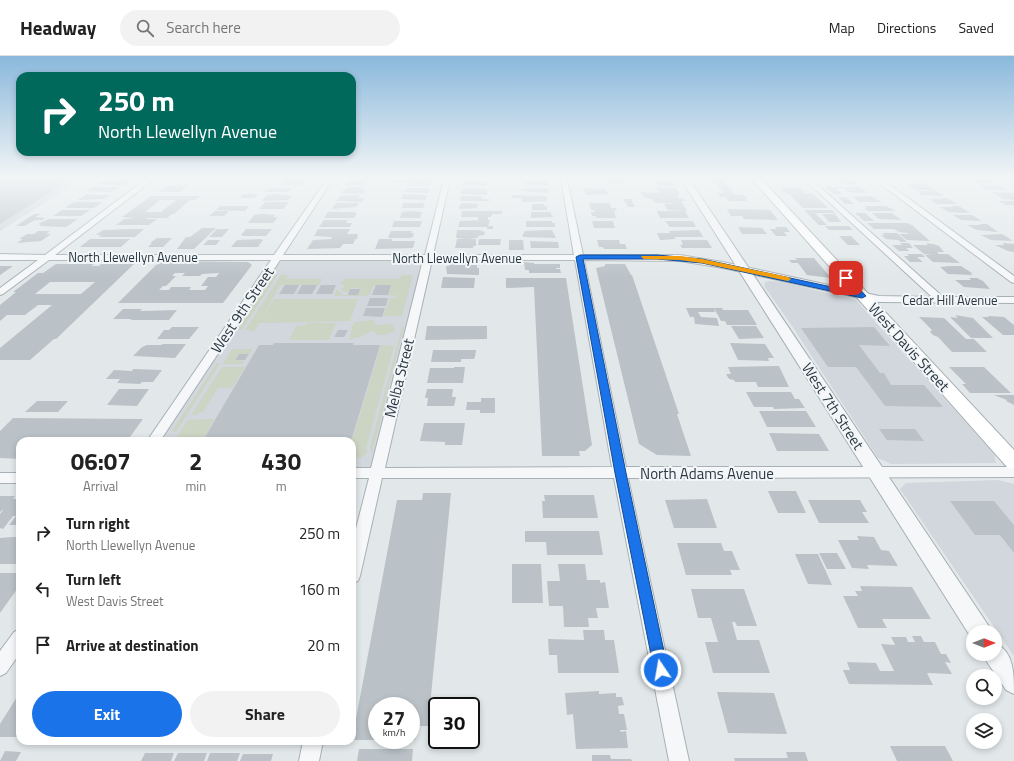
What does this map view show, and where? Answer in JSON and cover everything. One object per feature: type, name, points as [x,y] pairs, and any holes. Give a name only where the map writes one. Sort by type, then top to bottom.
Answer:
[{"type":"main road","name":"West Davis Street","points":[[786,212],[1011,456]]},
{"type":"street","points":[[0,292],[108,212]]},
{"type":"street","name":"West 9th Street","points":[[156,437],[308,212]]},
{"type":"street","name":"Melba Street","points":[[356,559],[439,212]]},
{"type":"street","points":[[571,212],[620,473],[680,761]]},
{"type":"street","name":"West 7th Street","points":[[707,212],[975,625]]},
{"type":"street","points":[[843,212],[941,300]]},
{"type":"street","points":[[922,212],[1014,280]]},
{"type":"street","name":"North Llewellyn Avenue","points":[[0,256],[680,258],[745,270],[862,296]]},
{"type":"street","name":"Cedar Hill Avenue","points":[[862,296],[879,300],[1014,300]]},
{"type":"street","name":"North Adams Avenue","points":[[356,473],[876,474],[1014,472]]},
{"type":"street","points":[[0,478],[16,478]]},
{"type":"street","points":[[0,668],[16,644]]},
{"type":"street","points":[[1000,661],[1014,682]]},
{"type":"street","points":[[309,761],[312,745]]},
{"type":"shaded area","points":[[0,212],[30,212],[0,231]]},
{"type":"shaded area","points":[[428,257],[376,473],[356,473],[356,437],[156,437],[277,258]]},
{"type":"shaded area","points":[[765,282],[782,282],[856,300],[994,454],[996,463],[891,464],[878,458],[792,326],[764,286]]},
{"type":"shaded area","points":[[998,480],[1014,484],[1014,656],[1002,638],[1002,625],[993,625],[900,489],[906,483]]},
{"type":"green space","points":[[278,274],[242,330],[238,330],[272,277]]},
{"type":"green space","points":[[281,275],[288,275],[286,279],[322,279],[319,285],[280,285],[261,320],[274,299],[358,299],[350,321],[259,323],[255,330],[251,332],[249,330],[245,330]]},
{"type":"green space","points":[[402,275],[413,275],[402,316],[383,316],[390,298],[396,298],[396,295],[388,296],[391,285],[373,286],[370,294],[365,296],[334,296],[337,289],[343,295],[358,295],[360,288],[350,288],[348,293],[341,289],[344,285],[340,284],[344,279],[399,279]]},
{"type":"green space","points":[[373,320],[376,325],[392,324],[395,329],[393,332],[382,335],[372,331],[349,340],[353,324],[355,322]]},
{"type":"green space","points":[[307,323],[336,323],[329,340],[289,340],[296,326],[306,325]]},
{"type":"green space","points":[[402,327],[404,327],[372,453],[370,447]]},
{"type":"green space","points":[[381,345],[394,346],[366,448],[367,452],[363,457],[356,458],[356,437],[353,437]]},
{"type":"green space","points":[[232,349],[252,349],[250,354],[238,354],[234,360],[245,361],[243,364],[223,364]]},
{"type":"green space","points":[[217,363],[220,363],[176,432],[172,431]]},
{"type":"green space","points":[[222,367],[245,367],[232,388],[218,388],[203,412],[199,412],[197,415],[191,415]]},
{"type":"green space","points":[[214,419],[205,437],[177,437],[188,420]]},
{"type":"building","points":[[0,212],[19,212],[0,224]]},
{"type":"building","points":[[59,212],[87,212],[81,216],[53,216]]},
{"type":"building","points":[[129,212],[176,212],[167,218],[147,218],[146,219],[157,219],[149,225],[116,225],[124,219],[136,218],[122,217]]},
{"type":"building","points":[[214,212],[228,212],[224,216],[209,216]]},
{"type":"building","points":[[328,212],[357,213],[354,218],[324,218]]},
{"type":"building","points":[[402,212],[422,212],[420,218],[400,218]]},
{"type":"building","points":[[462,212],[502,212],[502,214],[492,214],[491,217],[488,217],[488,220],[478,220],[478,217],[461,217]]},
{"type":"building","points":[[531,212],[550,212],[553,217],[531,218]]},
{"type":"building","points":[[591,212],[614,212],[616,218],[596,218],[596,216],[592,216]]},
{"type":"building","points":[[657,212],[686,212],[689,218],[660,218]]},
{"type":"building","points":[[729,212],[772,212],[778,220],[744,219],[742,216],[731,216]]},
{"type":"building","points":[[806,212],[836,213],[815,213],[827,225],[819,225]]},
{"type":"building","points":[[949,212],[968,212],[970,213]]},
{"type":"building","points":[[855,213],[865,213],[874,221],[864,221]]},
{"type":"building","points":[[872,213],[892,213],[901,220],[879,219]]},
{"type":"building","points":[[34,214],[41,214],[35,217],[45,218],[42,220],[35,220],[24,226],[16,226]]},
{"type":"building","points":[[822,214],[835,214],[841,222],[829,222]]},
{"type":"building","points":[[254,215],[275,215],[273,217],[278,217],[273,223],[248,223]]},
{"type":"building","points":[[953,215],[972,215],[982,221],[961,220]]},
{"type":"building","points":[[49,219],[78,219],[66,227],[39,226],[41,224],[38,224]]},
{"type":"building","points":[[324,220],[348,220],[346,223],[352,223],[350,227],[319,227]]},
{"type":"building","points":[[490,220],[488,226],[493,226],[493,229],[487,229],[487,227],[458,227],[460,221]]},
{"type":"building","points":[[394,221],[422,221],[420,227],[392,227]]},
{"type":"building","points":[[526,221],[552,221],[552,223],[555,223],[555,227],[526,227]]},
{"type":"building","points":[[592,221],[613,221],[615,228],[594,228]]},
{"type":"building","points":[[665,221],[693,221],[696,227],[670,227]]},
{"type":"building","points":[[867,223],[906,223],[912,225],[930,241],[907,240],[899,234],[909,234],[907,233],[899,232],[894,229],[874,229]]},
{"type":"building","points":[[979,224],[987,224],[998,232],[977,230],[967,225],[981,225]]},
{"type":"building","points":[[825,226],[849,226],[853,230],[829,230]]},
{"type":"building","points":[[738,227],[762,228],[767,234],[742,234]]},
{"type":"building","points":[[775,227],[786,227],[790,232],[784,232],[787,236],[776,236],[770,229],[777,229]]},
{"type":"building","points":[[202,228],[216,228],[194,249],[177,249],[186,237],[190,237]]},
{"type":"building","points":[[144,229],[135,237],[99,237],[101,235],[96,235],[103,230]]},
{"type":"building","points":[[217,229],[229,229],[222,237],[209,237]]},
{"type":"building","points":[[246,229],[272,229],[266,236],[242,236],[243,235],[241,235]]},
{"type":"building","points":[[318,229],[350,229],[347,234],[358,234],[357,239],[353,240],[355,240],[353,244],[343,244],[340,248],[307,249],[313,240],[331,239],[332,237],[314,236]]},
{"type":"building","points":[[457,230],[479,230],[485,232],[484,235],[478,236],[478,238],[468,238],[476,239],[476,246],[473,246],[473,248],[455,248],[457,239],[466,238],[456,238]]},
{"type":"building","points":[[552,230],[556,238],[522,236],[525,231]]},
{"type":"building","points":[[699,230],[703,237],[674,237],[676,239],[660,240],[657,233],[670,233],[669,231]]},
{"type":"building","points":[[38,231],[50,231],[46,234],[51,234],[41,241],[17,243],[23,239],[19,239],[27,234],[34,234]]},
{"type":"building","points":[[391,231],[412,231],[411,233],[414,233],[413,237],[409,238],[388,238]]},
{"type":"building","points":[[882,233],[897,233],[907,242],[886,239],[881,235],[885,235]]},
{"type":"building","points":[[1002,234],[1013,241],[991,240],[981,235]]},
{"type":"building","points":[[839,236],[851,236],[860,245],[848,245]]},
{"type":"building","points":[[157,238],[172,238],[163,247],[148,247],[152,243],[150,243]]},
{"type":"building","points":[[90,239],[130,239],[121,247],[80,247]]},
{"type":"building","points":[[379,239],[392,239],[392,241],[415,241],[413,248],[375,249]]},
{"type":"building","points":[[479,239],[501,239],[500,245],[478,245]]},
{"type":"building","points":[[208,240],[220,240],[216,245],[203,245]]},
{"type":"building","points":[[237,240],[263,240],[258,247],[231,247]]},
{"type":"building","points":[[509,240],[523,240],[524,250],[509,250]]},
{"type":"building","points":[[597,240],[619,240],[620,244],[625,244],[627,249],[604,249],[603,247],[599,247]]},
{"type":"building","points":[[681,240],[707,240],[712,248],[682,248],[680,245],[683,245]]},
{"type":"building","points":[[530,241],[558,242],[559,248],[531,248]]},
{"type":"building","points":[[900,243],[909,243],[913,248],[906,248],[909,251],[899,251],[892,245],[902,245]]},
{"type":"building","points":[[926,243],[939,246],[944,252],[937,252],[939,254],[948,254],[960,263],[933,262],[925,255],[932,255],[924,254],[913,245],[928,245]]},
{"type":"building","points":[[1003,243],[1014,244],[1014,252],[995,245],[1004,245]]},
{"type":"building","points":[[907,254],[922,254],[925,257],[917,257],[923,262],[910,262],[904,256],[909,256]]},
{"type":"building","points":[[795,258],[814,258],[831,278],[807,275],[798,263],[792,263],[789,260],[797,260]]},
{"type":"building","points":[[166,261],[248,262],[252,265],[223,303],[118,303],[156,265]],"holes":[[[175,273],[185,273],[182,276],[200,276],[202,274],[219,273],[216,277],[208,277],[201,286],[208,286],[205,290],[189,290],[191,287],[171,287],[169,290],[159,290],[163,286],[166,286],[176,276],[172,276]]]},
{"type":"building","points":[[524,262],[534,264],[560,264],[560,268],[556,269],[560,269],[561,273],[529,273],[529,270],[525,270]]},
{"type":"building","points":[[56,264],[94,264],[91,266],[99,266],[101,264],[134,264],[56,339],[54,339],[30,360],[0,360],[0,348],[52,305],[38,305],[25,315],[7,315],[0,321],[0,305],[16,292],[13,292],[38,273],[43,273]],"holes":[[[50,282],[95,282],[81,294],[35,294]]]},
{"type":"building","points":[[449,264],[477,265],[477,268],[479,268],[479,275],[447,274],[446,266],[449,266]]},
{"type":"building","points":[[605,264],[625,264],[632,275],[679,414],[677,414],[691,456],[657,455],[639,444],[596,268],[605,266]]},
{"type":"building","points":[[0,266],[13,266],[0,275]]},
{"type":"building","points":[[961,266],[973,275],[948,274],[940,267]]},
{"type":"building","points":[[443,277],[475,278],[474,288],[441,288]]},
{"type":"building","points":[[506,278],[566,278],[592,445],[585,451],[579,451],[580,456],[542,456],[534,287],[506,288]]},
{"type":"building","points":[[969,278],[977,278],[983,281],[990,289],[964,287],[955,280],[971,280]]},
{"type":"building","points":[[285,285],[299,285],[294,294],[279,294]]},
{"type":"building","points":[[302,285],[317,285],[312,294],[297,294]]},
{"type":"building","points":[[321,285],[336,285],[332,294],[316,294]]},
{"type":"building","points":[[376,285],[391,285],[388,295],[372,295]]},
{"type":"building","points":[[350,289],[360,289],[358,295],[348,295]]},
{"type":"building","points":[[370,298],[388,298],[386,306],[367,306]]},
{"type":"building","points":[[366,308],[385,308],[382,317],[363,316]]},
{"type":"building","points":[[686,308],[714,308],[715,312],[698,312],[701,317],[717,318],[719,326],[695,324],[694,317],[690,317]]},
{"type":"building","points":[[714,308],[722,308],[723,310],[748,310],[757,325],[727,325],[725,321],[721,321]]},
{"type":"building","points":[[123,309],[142,309],[140,311],[177,310],[169,320],[113,319]]},
{"type":"building","points":[[955,315],[973,318],[993,338],[971,338],[950,317],[958,318]]},
{"type":"building","points":[[988,316],[1004,317],[1014,325],[1014,335],[1003,335],[982,317],[989,317]]},
{"type":"building","points":[[919,317],[944,318],[966,339],[974,339],[987,352],[952,352],[938,337],[930,332],[932,330]]},
{"type":"building","points":[[427,326],[487,326],[487,339],[425,340]]},
{"type":"building","points":[[731,326],[756,326],[764,338],[739,339]]},
{"type":"building","points":[[172,327],[199,327],[189,339],[157,339],[164,330],[169,330]]},
{"type":"building","points":[[874,327],[890,346],[859,345],[880,373],[884,373],[891,385],[924,385],[943,407],[885,406],[856,367],[828,367],[801,328]]},
{"type":"building","points":[[338,330],[348,330],[344,337],[334,337]]},
{"type":"building","points":[[274,343],[354,343],[353,345],[380,345],[352,437],[205,437],[259,345],[273,345]]},
{"type":"building","points":[[730,343],[765,344],[774,358],[768,358],[769,361],[738,360]]},
{"type":"building","points":[[186,344],[175,358],[133,356],[142,347],[147,345]]},
{"type":"building","points":[[433,350],[476,350],[474,359],[461,359],[461,362],[431,362]]},
{"type":"building","points":[[239,354],[249,354],[245,360],[235,360]]},
{"type":"building","points":[[779,366],[789,387],[758,387],[756,382],[735,382],[734,380],[729,379],[726,374],[731,374],[728,367]]},
{"type":"building","points":[[465,367],[463,383],[427,383],[430,368]]},
{"type":"building","points":[[949,367],[984,367],[1011,393],[970,393],[962,384],[966,384]]},
{"type":"building","points":[[133,369],[162,370],[153,382],[142,382],[140,384],[117,383],[120,379],[106,379],[114,370],[132,371]]},
{"type":"building","points":[[119,389],[149,389],[137,406],[107,405]]},
{"type":"building","points":[[427,389],[453,389],[452,397],[456,397],[454,406],[427,406],[428,398],[425,398]]},
{"type":"building","points":[[746,392],[791,392],[795,399],[799,399],[805,408],[774,409],[773,407],[754,407]]},
{"type":"building","points":[[994,395],[1014,395],[1014,405],[1006,401],[1007,400]]},
{"type":"building","points":[[481,398],[495,398],[495,413],[480,413],[480,410],[466,410],[467,402],[481,402]]},
{"type":"building","points":[[37,401],[68,401],[58,412],[25,412]]},
{"type":"building","points":[[759,411],[806,411],[816,427],[767,427]]},
{"type":"building","points":[[13,418],[143,419],[130,437],[16,437],[16,459],[0,458],[0,431]]},
{"type":"building","points":[[424,423],[465,423],[462,445],[445,445],[445,442],[420,441]]},
{"type":"building","points":[[879,429],[915,429],[924,441],[887,440]]},
{"type":"building","points":[[769,433],[819,434],[829,451],[777,451]]},
{"type":"building","points":[[768,491],[796,491],[806,513],[778,513]]},
{"type":"building","points":[[423,493],[451,493],[431,697],[428,697],[428,726],[420,726],[420,697],[368,697],[368,740],[356,740],[356,719],[397,500],[422,500]]},
{"type":"building","points":[[544,495],[594,495],[598,518],[543,518],[542,501],[545,501]]},
{"type":"building","points":[[0,496],[15,496],[13,499],[16,499],[16,516],[13,516],[3,529],[0,528],[0,514],[4,509],[0,512]]},
{"type":"building","points":[[707,499],[717,528],[674,528],[665,500]]},
{"type":"building","points":[[808,500],[860,500],[867,512],[862,512],[869,523],[819,523]]},
{"type":"building","points":[[950,501],[994,501],[1014,525],[1014,553],[1000,535],[975,535]]},
{"type":"building","points":[[16,516],[16,525],[9,525]]},
{"type":"building","points":[[525,531],[599,531],[603,555],[547,555],[546,542],[525,542]]},
{"type":"building","points":[[857,536],[874,537],[881,550],[889,551],[898,566],[867,565],[869,569],[852,568],[838,540],[859,540]]},
{"type":"building","points":[[16,537],[16,564],[0,564],[0,538]]},
{"type":"building","points":[[677,543],[721,543],[724,551],[732,551],[740,570],[730,570],[732,575],[686,575]]},
{"type":"building","points":[[819,553],[837,553],[846,569],[827,569]]},
{"type":"building","points":[[795,554],[818,554],[832,585],[808,584]]},
{"type":"building","points":[[512,564],[541,564],[543,603],[512,603]]},
{"type":"building","points":[[558,564],[585,564],[587,580],[600,580],[600,583],[605,582],[609,608],[596,608],[598,618],[588,618],[589,627],[564,627],[563,606],[549,606],[547,581],[560,581]]},
{"type":"building","points":[[0,573],[16,573],[16,591],[0,613]]},
{"type":"building","points":[[860,586],[912,587],[931,619],[882,619],[887,628],[858,628],[843,596],[858,596],[855,591],[862,591]]},
{"type":"building","points":[[691,589],[744,589],[757,626],[737,626],[735,622],[732,622],[737,640],[759,640],[770,673],[713,673],[705,642],[718,642],[711,618],[698,618]]},
{"type":"building","points":[[583,630],[604,630],[605,640],[614,640],[619,673],[558,673],[557,655],[549,655],[548,639],[584,640]]},
{"type":"building","points":[[912,636],[921,636],[924,642],[935,642],[941,654],[946,654],[951,663],[945,662],[952,674],[927,673],[933,685],[849,684],[843,670],[850,670],[847,662],[876,663],[880,671],[894,671],[881,644],[895,645],[891,637],[906,637],[908,642],[915,642]]},
{"type":"building","points":[[599,691],[599,694],[616,693],[616,697],[622,697],[624,705],[618,706],[619,714],[624,714],[627,730],[620,730],[621,732],[626,731],[628,748],[576,749],[573,714],[567,715],[565,693]]},
{"type":"building","points":[[717,692],[774,693],[787,734],[728,733]]},
{"type":"building","points":[[16,698],[16,737],[0,737],[0,724]]},
{"type":"building","points":[[890,746],[945,746],[953,761],[897,761]]},
{"type":"building","points":[[359,749],[413,749],[412,761],[357,761]]},
{"type":"building","points":[[5,751],[21,752],[16,761],[0,761]]},
{"type":"building","points":[[786,752],[805,752],[808,761],[735,761],[734,758],[788,758]]},
{"type":"building","points":[[145,753],[174,753],[171,761],[141,761]]},
{"type":"building","points":[[178,753],[207,753],[204,761],[174,761]]},
{"type":"building","points":[[210,753],[240,753],[237,761],[207,761]]},
{"type":"building","points":[[243,754],[273,754],[271,761],[240,761]]},
{"type":"building","points":[[592,755],[610,755],[611,759],[631,759],[632,761],[592,761]]},
{"type":"slow traffic","points":[[644,257],[680,258],[702,261],[788,279]]},
{"type":"route","points":[[661,670],[620,473],[580,257],[657,257],[702,261],[862,296],[846,278]]}]
